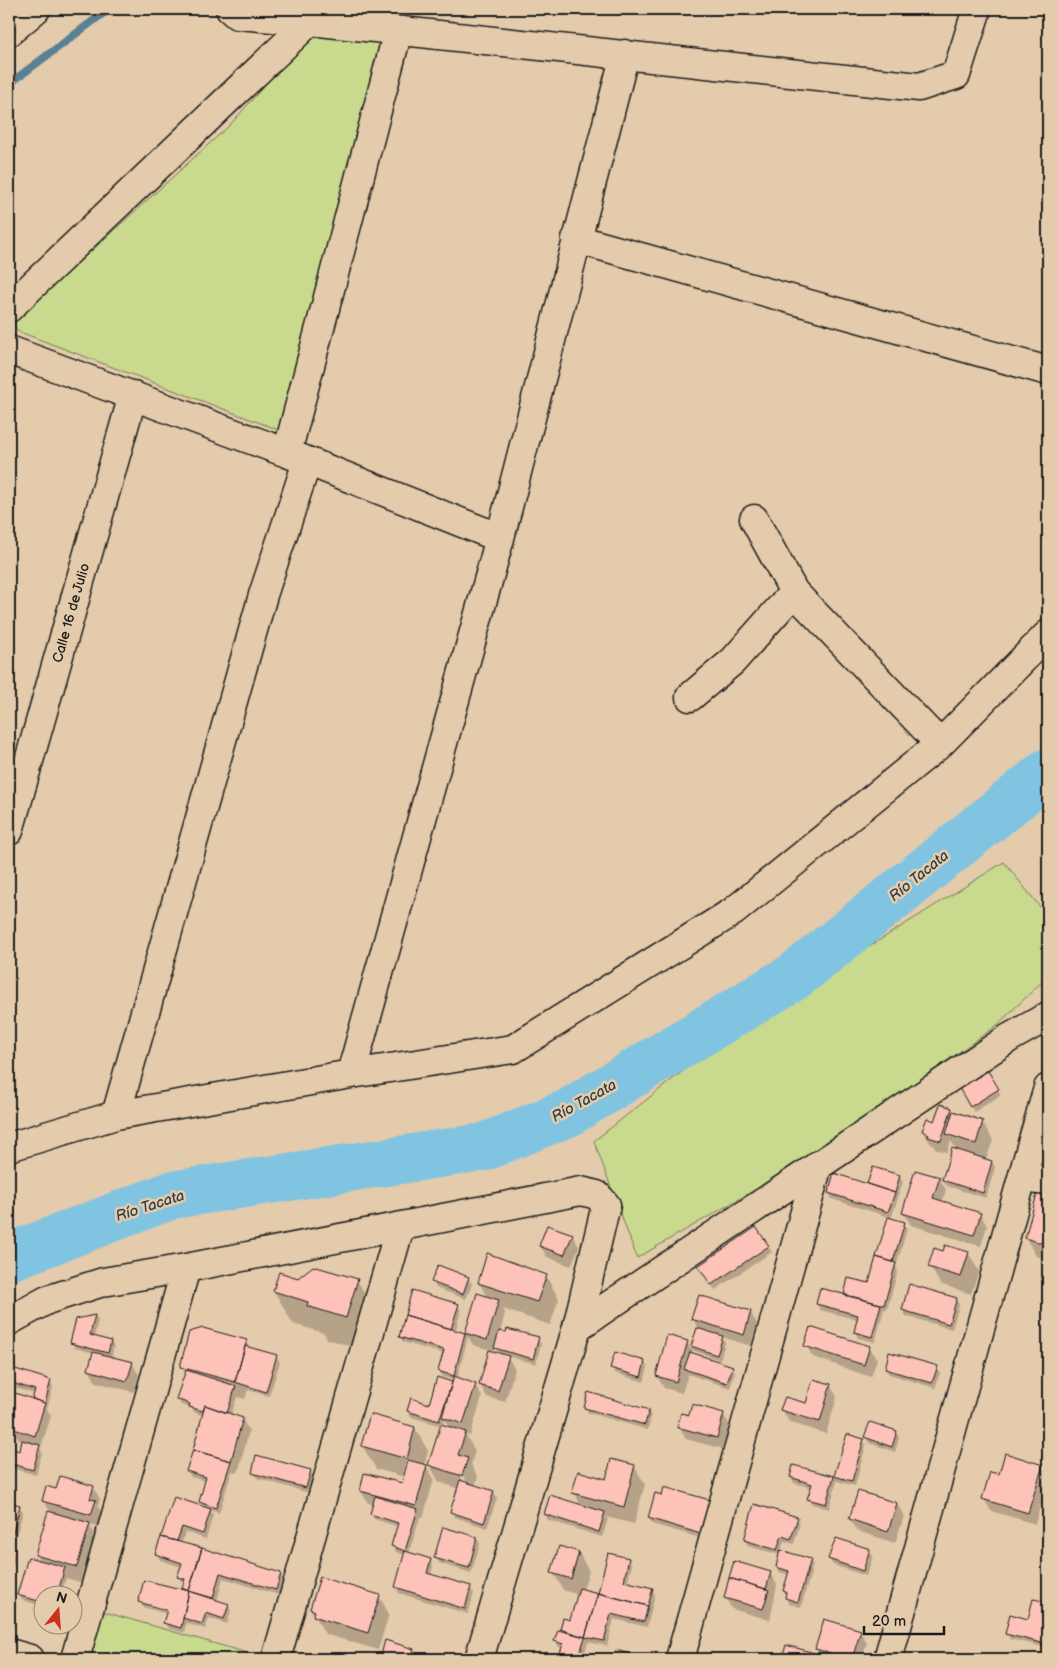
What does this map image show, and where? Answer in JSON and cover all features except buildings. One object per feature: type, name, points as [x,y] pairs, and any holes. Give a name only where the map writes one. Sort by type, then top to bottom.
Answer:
[{"type":"street","points":[[9,32],[36,9]]},
{"type":"street","points":[[230,9],[237,15],[625,54],[920,87],[956,74],[977,9]]},
{"type":"street","points":[[9,308],[310,21]]},
{"type":"street","points":[[116,1115],[263,595],[398,31]]},
{"type":"street","points":[[351,1074],[500,538],[625,54]]},
{"type":"street","points":[[576,238],[1048,371]]},
{"type":"street","points":[[9,350],[297,457],[500,538]]},
{"type":"street","name":"Calle 16 de Julio","points":[[9,831],[132,395]]},
{"type":"street","points":[[754,519],[794,592],[940,744]]},
{"type":"street","points":[[690,697],[733,662],[794,592]]},
{"type":"street","points":[[9,1147],[116,1115],[351,1074],[513,1049],[734,911],[940,744],[1048,634]]},
{"type":"street","points":[[577,1326],[1009,1038],[1048,1016]]},
{"type":"street","points":[[888,1659],[1035,1179],[1048,1088]]},
{"type":"street","points":[[680,1659],[818,1165]]},
{"type":"street","points":[[9,1321],[47,1300],[103,1282],[186,1268],[285,1247],[400,1227],[581,1191],[597,1194],[606,1205],[577,1326],[479,1659]]},
{"type":"street","points":[[276,1659],[400,1227]]},
{"type":"street","points":[[75,1659],[186,1268]]},
{"type":"street","points":[[9,1653],[30,1659]]},
{"type":"green space","points":[[311,32],[382,39],[279,430],[17,331],[14,321],[230,125]]},
{"type":"green space","points":[[1004,862],[1048,917],[1048,976],[996,1026],[808,1159],[637,1258],[594,1141],[730,1034]]},
{"type":"green space","points":[[101,1611],[265,1658],[87,1659]]},
{"type":"waterway","points":[[9,84],[109,9]]},
{"type":"waterway","name":"Río Tacata","points":[[9,1257],[172,1195],[484,1147],[568,1113],[795,976],[1048,772]]}]
